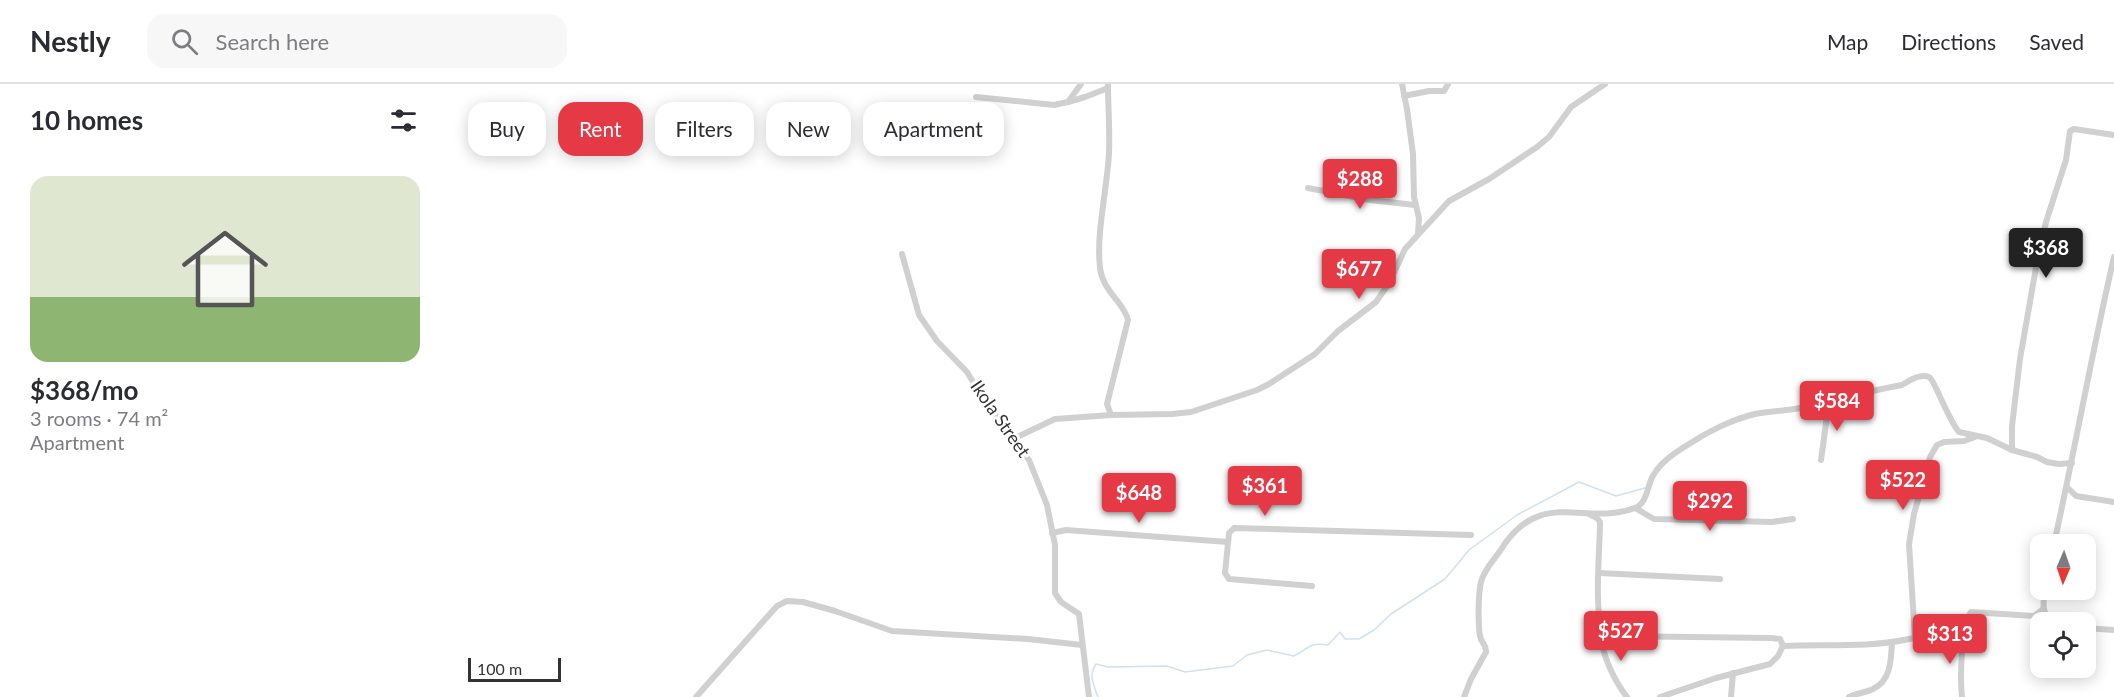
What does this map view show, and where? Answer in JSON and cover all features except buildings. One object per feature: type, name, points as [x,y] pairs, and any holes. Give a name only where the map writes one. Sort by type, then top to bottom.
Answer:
[{"type":"street","points":[[1068,102],[1081,84]]},
{"type":"street","points":[[1402,84],[1413,154],[1419,218],[1418,235]]},
{"type":"street","points":[[1404,96],[1444,91],[1448,84]]},
{"type":"street","points":[[1015,438],[1055,419],[1172,414],[1191,411],[1269,384],[1315,354],[1338,331],[1376,302],[1389,283],[1405,249],[1449,201],[1489,179],[1537,147],[1549,137],[1571,107],[1605,84]]},
{"type":"street","points":[[976,97],[1054,105],[1085,98],[1108,86],[1109,152],[1105,207],[1100,237],[1100,270],[1103,282],[1128,320],[1107,404],[1111,415]]},
{"type":"street","points":[[2012,450],[2012,426],[2020,359],[2038,256],[2046,222],[2066,160],[2070,131],[2074,129],[2114,135]]},
{"type":"street","points":[[1308,188],[1370,200],[1416,205]]},
{"type":"street","name":"Ikola Street","points":[[902,254],[919,315],[937,341],[967,372],[981,395],[1015,438],[1029,460],[1044,495],[1055,545],[1054,593],[1060,602],[1079,614],[1089,697]]},
{"type":"street","points":[[2056,534],[2072,464],[2094,343],[2114,257]]},
{"type":"street","points":[[1464,697],[1487,648],[1480,638],[1481,582],[1507,539],[1521,525],[1554,512],[1609,513],[1635,508],[1641,505],[1653,475],[1661,465],[1698,438],[1755,414],[1777,412],[1902,385],[1918,377],[1930,377],[1936,384],[1941,402],[1953,425],[1959,432],[1978,436],[2047,462],[2059,465],[2072,464]]},
{"type":"street","points":[[1821,460],[1829,401]]},
{"type":"street","points":[[1915,638],[1909,544],[1914,514],[1930,457],[1937,445],[1944,442],[1964,441],[1978,436]]},
{"type":"street","points":[[2067,487],[2076,496]]},
{"type":"street","points":[[2064,501],[2076,496],[2114,502]]},
{"type":"street","points":[[1635,508],[1654,519],[1773,522],[1793,519]]},
{"type":"street","points":[[1587,512],[1600,522],[1598,590],[1601,635],[1614,678],[1627,697]]},
{"type":"street","points":[[1312,586],[1229,579],[1225,573],[1228,533],[1234,528],[1471,535]]},
{"type":"street","points":[[1052,533],[1066,530],[1228,542]]},
{"type":"street","points":[[1599,573],[1720,579]]},
{"type":"street","points":[[2044,600],[2044,612]]},
{"type":"street","points":[[696,697],[777,606],[787,601],[803,602],[835,610],[892,631],[1028,639],[1082,645]]},
{"type":"street","points":[[1962,697],[1966,621],[1971,612],[2034,615],[2043,609]]},
{"type":"street","points":[[1783,646],[1892,642],[1915,638],[1928,630],[1946,626],[1956,627],[1965,632]]},
{"type":"street","points":[[1602,627],[1607,634],[1618,636],[1734,636],[1780,639],[1783,646],[1778,656],[1770,664],[1733,673],[1660,697]]},
{"type":"street","points":[[2096,629],[2114,630]]},
{"type":"street","points":[[1850,697],[1873,689],[1884,679],[1891,668],[1892,642]]},
{"type":"street","points":[[1731,697],[1733,673]]},
{"type":"waterway","points":[[1098,697],[1092,676],[1096,664],[1108,667],[1167,666],[1185,672],[1233,666],[1247,655],[1267,650],[1294,656],[1313,645],[1328,645],[1340,632],[1345,639],[1359,639],[1374,630],[1391,614],[1445,579],[1469,550],[1517,515],[1579,482],[1616,496],[1645,488]]}]
